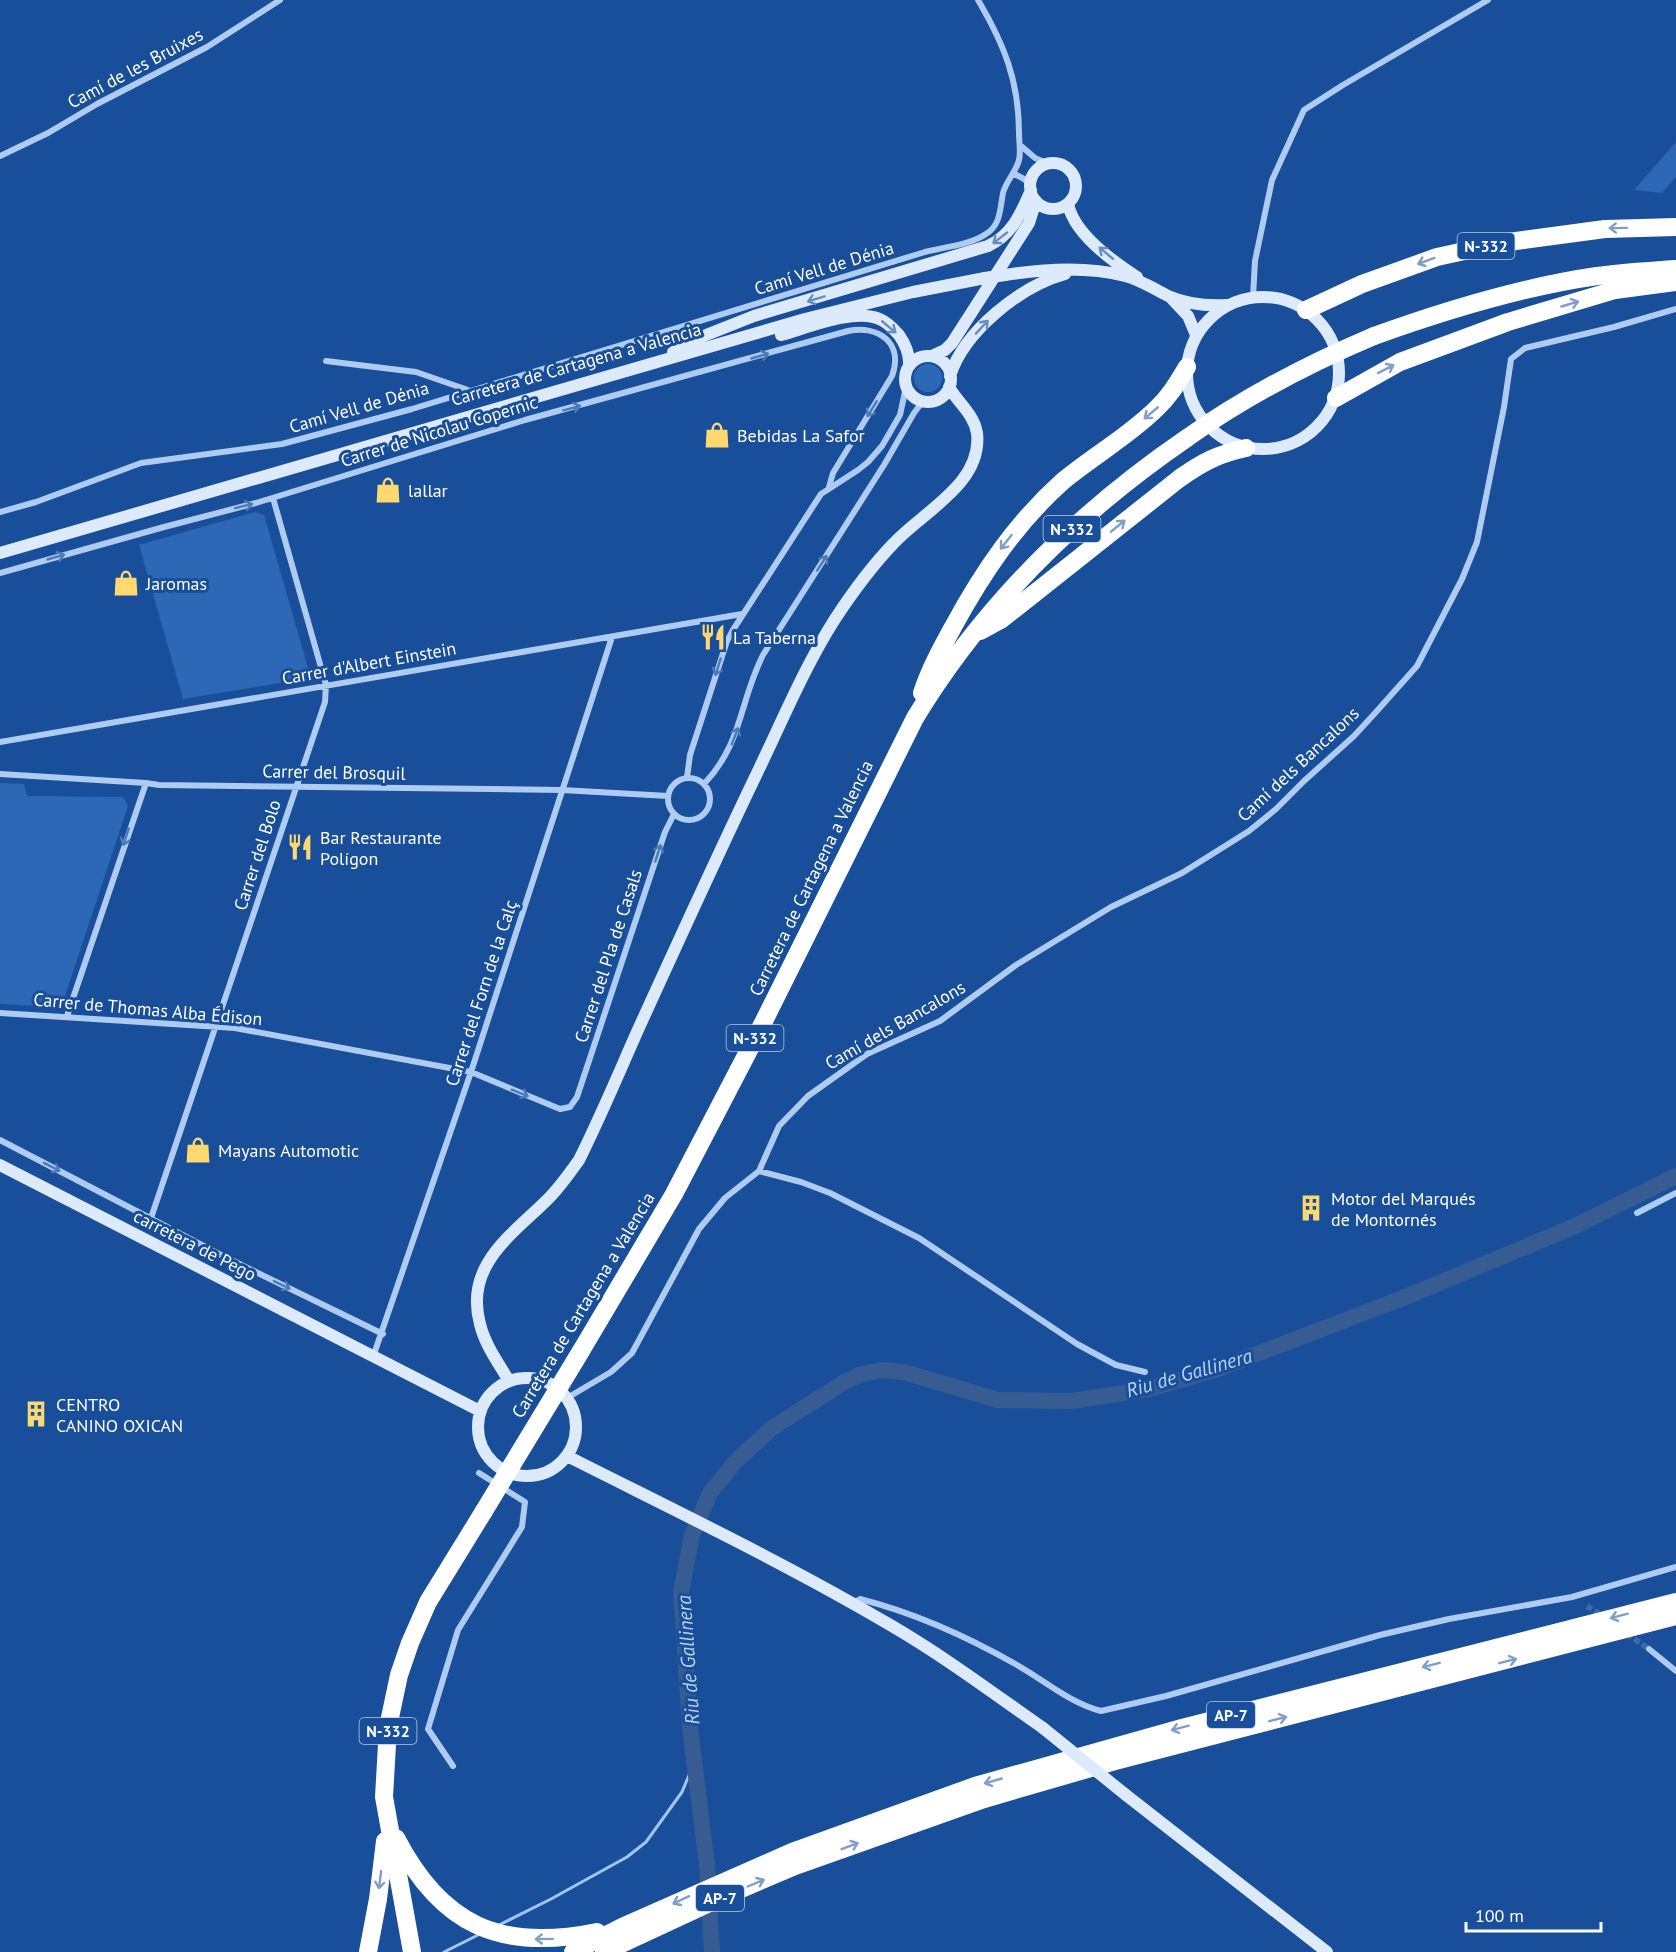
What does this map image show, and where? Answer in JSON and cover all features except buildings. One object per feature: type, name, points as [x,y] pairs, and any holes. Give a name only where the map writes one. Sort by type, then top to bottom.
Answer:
[{"type":"highway","name":"N-332","points":[[1306,309],[1362,284],[1437,257],[1502,243],[1605,229],[1676,227]]},
{"type":"highway","name":"Carretera de Cartagena a Valencia","points":[[412,1952],[384,1797],[388,1727],[399,1675],[428,1602],[581,1351],[679,1183],[762,1025],[915,718],[935,684],[971,636],[1007,595],[1088,513],[1146,466],[1270,385],[1374,336],[1456,309],[1535,287],[1599,276],[1676,269]]},
{"type":"highway","points":[[1335,398],[1400,362],[1508,322],[1615,290],[1676,282]]},
{"type":"highway","points":[[915,718],[929,670],[974,588],[1005,542],[1034,509],[1064,481],[1157,409],[1172,393],[1186,367]]},
{"type":"highway","points":[[971,636],[1002,619],[1179,478],[1223,453],[1246,448]]},
{"type":"highway","name":"AP-7","points":[[604,1952],[645,1924],[794,1859],[964,1790],[1182,1728],[1676,1602]]},
{"type":"highway","name":"AP-7","points":[[794,1859],[984,1799],[1115,1761],[1676,1616]]},
{"type":"highway","points":[[387,1822],[417,1876],[435,1896],[459,1916],[502,1936],[577,1937],[622,1927]]},
{"type":"highway","points":[[368,1952],[378,1899],[387,1822]]},
{"type":"highway","name":"AP-7","points":[[573,1952],[622,1927],[645,1924]]},
{"type":"main road","points":[[962,405],[947,399],[923,401],[913,396],[906,387],[905,375],[909,366],[921,357],[932,356],[945,350],[952,343],[1029,223],[1048,208],[1058,208],[1068,204],[1073,198],[1076,189],[1074,177],[1064,166],[1049,164],[1034,174],[1029,223]]},
{"type":"main road","points":[[1033,192],[1048,208]]},
{"type":"main road","points":[[651,364],[701,337],[754,316],[988,246],[1002,238],[1012,228],[1033,192]]},
{"type":"main road","points":[[1068,204],[1073,220],[1090,239],[1129,272],[1153,287]]},
{"type":"main road","points":[[938,399],[959,357],[970,341],[1000,309],[1039,284],[1079,271]]},
{"type":"main road","name":"Carretera de Cartagena a Valencia","points":[[0,553],[651,364],[855,306],[913,292],[1005,275],[1079,271],[1103,272],[1127,277],[1169,296],[1195,304],[1227,305]]},
{"type":"main road","name":"Carretera de Cartagena a Valencia","points":[[1169,296],[1188,316],[1196,335]]},
{"type":"main road","points":[[1253,297],[1271,297],[1290,301],[1306,309],[1327,330],[1336,349],[1340,370],[1335,398],[1321,423],[1310,434],[1297,441],[1264,450],[1246,448],[1226,440],[1208,427],[1195,409],[1188,389],[1186,367],[1196,335],[1210,318],[1227,305],[1253,297]]},
{"type":"main road","points":[[651,364],[715,352],[862,315],[877,318],[894,329],[907,348],[909,366]]},
{"type":"main road","points":[[949,376],[948,354],[952,343]]},
{"type":"main road","points":[[509,1381],[490,1351],[480,1324],[477,1302],[482,1271],[497,1248],[565,1181],[579,1160],[749,791],[811,661],[831,626],[851,596],[894,543],[950,494],[967,475],[976,450],[976,432],[972,418],[962,405],[940,359],[932,356]]},
{"type":"main road","name":"carretera de Pego","points":[[0,1165],[480,1411]]},
{"type":"main road","points":[[535,1378],[547,1382],[567,1398],[573,1410],[576,1425],[574,1441],[567,1456],[557,1466],[544,1473],[531,1476],[517,1475],[492,1462],[478,1438],[477,1424],[486,1398],[496,1388],[509,1381],[535,1378]]},
{"type":"main road","points":[[567,1456],[853,1604],[942,1656],[1043,1728],[1327,1952]]},
{"type":"street","name":"Camí de les Bruixes","points":[[0,156],[48,133],[207,47],[280,0]]},
{"type":"street","points":[[978,0],[1008,58],[1015,82],[1019,108],[1019,158],[1035,158]]},
{"type":"street","points":[[1253,297],[1255,261],[1272,180],[1304,110],[1488,0]]},
{"type":"street","points":[[1019,144],[1035,158],[1049,164]]},
{"type":"street","name":"Camí Vell de Dénia","points":[[0,512],[36,502],[141,463],[282,444],[412,409],[468,390],[560,365],[975,239],[987,234],[1000,215],[1003,192],[1019,158]]},
{"type":"street","points":[[1013,173],[1033,192]]},
{"type":"street","name":"Camí dels Bancalons","points":[[759,1171],[779,1126],[808,1096],[831,1079],[867,1054],[940,1021],[1016,965],[1111,908],[1182,873],[1220,851],[1276,810],[1354,736],[1417,666],[1462,579],[1477,542],[1504,407],[1510,359],[1530,346],[1614,327],[1676,309]]},
{"type":"street","name":"Carrer de Nicolau Copernic","points":[[0,573],[273,498],[525,420],[848,331],[868,330],[887,339],[892,346],[896,358],[892,376],[833,472],[829,487]]},
{"type":"street","points":[[326,361],[416,372],[468,390]]},
{"type":"street","points":[[687,778],[690,755],[726,641],[816,499],[829,487],[849,477],[877,453],[900,415],[906,387]]},
{"type":"street","points":[[704,784],[720,765],[731,746],[763,655],[923,401]]},
{"type":"street","name":"Carrer del Bolo","points":[[151,1218],[325,702],[326,685],[273,498]]},
{"type":"street","name":"Carrer d'Albert Einstein","points":[[0,741],[742,614]]},
{"type":"street","name":"Carrer del Forn de la Calç","points":[[373,1357],[471,1072],[612,637]]},
{"type":"street","name":"Carrer del Brosquil","points":[[0,774],[159,785],[562,790],[668,796]]},
{"type":"street","points":[[687,778],[704,784],[710,798],[708,808],[702,816],[688,820],[674,814],[669,806],[668,796],[676,783],[687,778]]},
{"type":"street","points":[[67,1016],[146,783]]},
{"type":"street","name":"Carrer del Pla de Casals","points":[[570,1107],[577,1097],[665,832],[674,814]]},
{"type":"street","name":"Carrer de Thomas Alba Édison","points":[[0,1013],[235,1028],[471,1072],[560,1109],[570,1107]]},
{"type":"street","points":[[0,1140],[219,1254],[382,1334]]},
{"type":"street","points":[[567,1398],[611,1372],[632,1353],[699,1229],[725,1198],[759,1171],[801,1182],[830,1193],[919,1238],[1077,1344],[1116,1365],[1145,1372]]},
{"type":"street","points":[[1637,1213],[1676,1193]]},
{"type":"street","points":[[453,1766],[428,1729],[458,1630],[522,1527],[525,1502],[479,1473]]},
{"type":"street","points":[[853,1604],[860,1599],[926,1621],[969,1639],[1016,1664],[1074,1700],[1091,1709],[1101,1711],[1166,1696],[1380,1635],[1449,1619],[1572,1597],[1676,1568]]},
{"type":"street","points":[[1649,1649],[1676,1671]]},
{"type":"shaded area","points":[[1676,142],[1676,177],[1662,193],[1634,190]]},
{"type":"shaded area","points":[[928,364],[938,368],[942,378],[938,388],[928,392],[918,388],[914,378],[918,368]]},
{"type":"shaded area","points":[[255,512],[264,515],[309,671],[304,679],[183,699],[139,545]]},
{"type":"shaded area","points":[[0,783],[24,784],[27,796],[123,797],[128,806],[63,1002],[54,1007],[0,1004]]},
{"type":"waterway","name":"Riu de Gallinera","points":[[712,1952],[707,1866],[690,1727],[681,1592],[692,1535],[710,1493],[736,1461],[772,1428],[846,1381],[862,1374],[882,1370],[904,1372],[998,1400],[1072,1401],[1149,1389],[1218,1369],[1403,1298],[1573,1227],[1676,1176]]},
{"type":"waterway","points":[[499,1925],[627,1857],[646,1842],[682,1792],[694,1763]]},
{"type":"waterway","points":[[444,1952],[480,1934]]},
{"type":"tunnel","points":[[1587,1606],[1604,1617]]},
{"type":"tunnel","points":[[1627,1634],[1649,1649]]},
{"type":"place","name":"Bebidas La Safor","points":[[717,435]]},
{"type":"place","name":"lallar","points":[[388,490]]},
{"type":"place","name":"Jaromas","points":[[126,583]]},
{"type":"place","name":"La Taberna","points":[[713,637]]},
{"type":"place","name":"Bar Restaurante Polígon","points":[[300,847]]},
{"type":"place","name":"Mayans Automotic","points":[[198,1150]]},
{"type":"place","name":"Motor del Marqués de Montornés","points":[[1311,1208]]},
{"type":"place","name":"CENTRO CANINO OXICAN","points":[[36,1414]]}]
